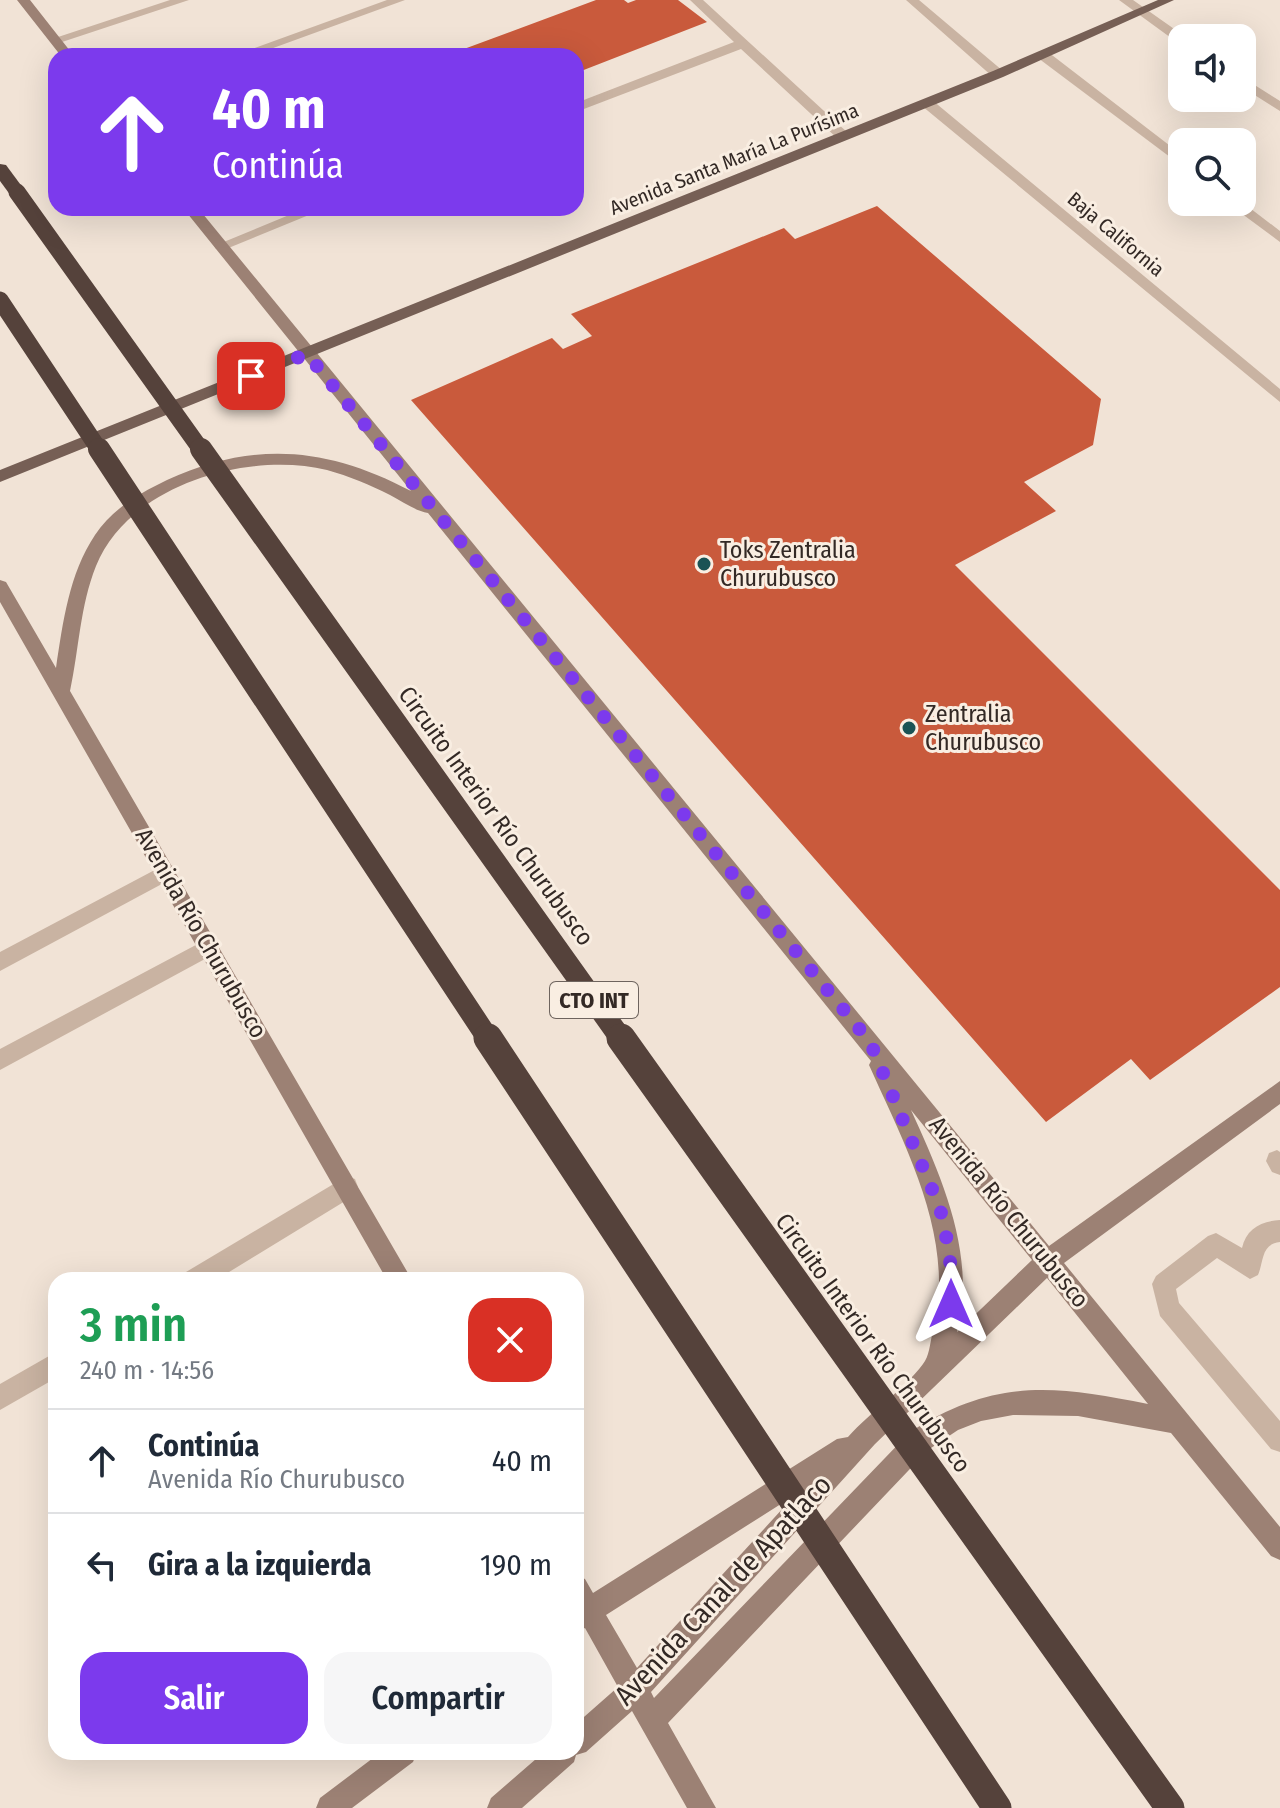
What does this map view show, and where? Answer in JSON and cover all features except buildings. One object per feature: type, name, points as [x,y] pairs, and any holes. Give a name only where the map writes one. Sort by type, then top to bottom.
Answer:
[{"type":"highway","name":"Circuito Interior Río Churubusco","points":[[0,169],[1170,1808]]},
{"type":"highway","points":[[0,300],[997,1808]]},
{"type":"main road","points":[[23,0],[62,48]]},
{"type":"main road","name":"Avenida Santa María La Purísima","points":[[0,476],[927,103],[1168,0]]},
{"type":"main road","name":"Avenida Río Churubusco","points":[[197,216],[1280,1547]]},
{"type":"main road","points":[[61,690],[85,576],[94,550],[121,516],[175,482],[230,462],[265,457],[302,458],[363,474],[437,513]]},
{"type":"main road","name":"Avenida Río Churubusco","points":[[0,587],[395,1272]]},
{"type":"main road","points":[[870,1042],[932,1187],[950,1255],[953,1285],[949,1324],[933,1373]]},
{"type":"main road","name":"Avenida Canal de Apatlaco","points":[[584,1735],[635,1690],[866,1435],[1049,1260],[1280,1091]]},
{"type":"main road","points":[[652,1720],[919,1441],[942,1424],[980,1408],[1037,1400],[1071,1401],[1179,1422]]},
{"type":"main road","name":"Avenida Canal de Apatlaco","points":[[584,1604],[866,1435]]},
{"type":"main road","points":[[584,1612],[635,1690],[702,1808]]},
{"type":"main road","points":[[330,1808],[393,1760]]},
{"type":"main road","points":[[501,1808],[555,1760]]},
{"type":"street","points":[[55,40],[183,0]]},
{"type":"street","points":[[262,48],[399,0]]},
{"type":"street","points":[[696,0],[843,136]]},
{"type":"street","points":[[912,0],[998,74]]},
{"type":"street","points":[[1125,0],[1168,30]]},
{"type":"street","points":[[584,105],[744,43]]},
{"type":"street","points":[[1043,55],[1168,151]]},
{"type":"street","points":[[1256,91],[1280,107]]},
{"type":"street","name":"Baja California","points":[[927,103],[1280,397]]},
{"type":"street","points":[[221,246],[298,216]]},
{"type":"street","points":[[1251,216],[1280,238]]},
{"type":"street","points":[[0,962],[166,872]]},
{"type":"street","points":[[0,1060],[209,947]]},
{"type":"street","points":[[207,1272],[347,1187]]},
{"type":"street","points":[[1280,1231],[1268,1232],[1254,1243],[1250,1267],[1216,1244],[1164,1284],[1168,1308],[1280,1440]]},
{"type":"street","points":[[1,1394],[48,1368]]},
{"type":"place","name":"Toks Zentralia Churubusco","points":[[704,564]]},
{"type":"place","name":"Zentralia Churubusco","points":[[909,728]]},
{"type":"route","points":[[251,376],[307,354],[870,1042],[940,1208],[950,1255],[951,1304]]}]
